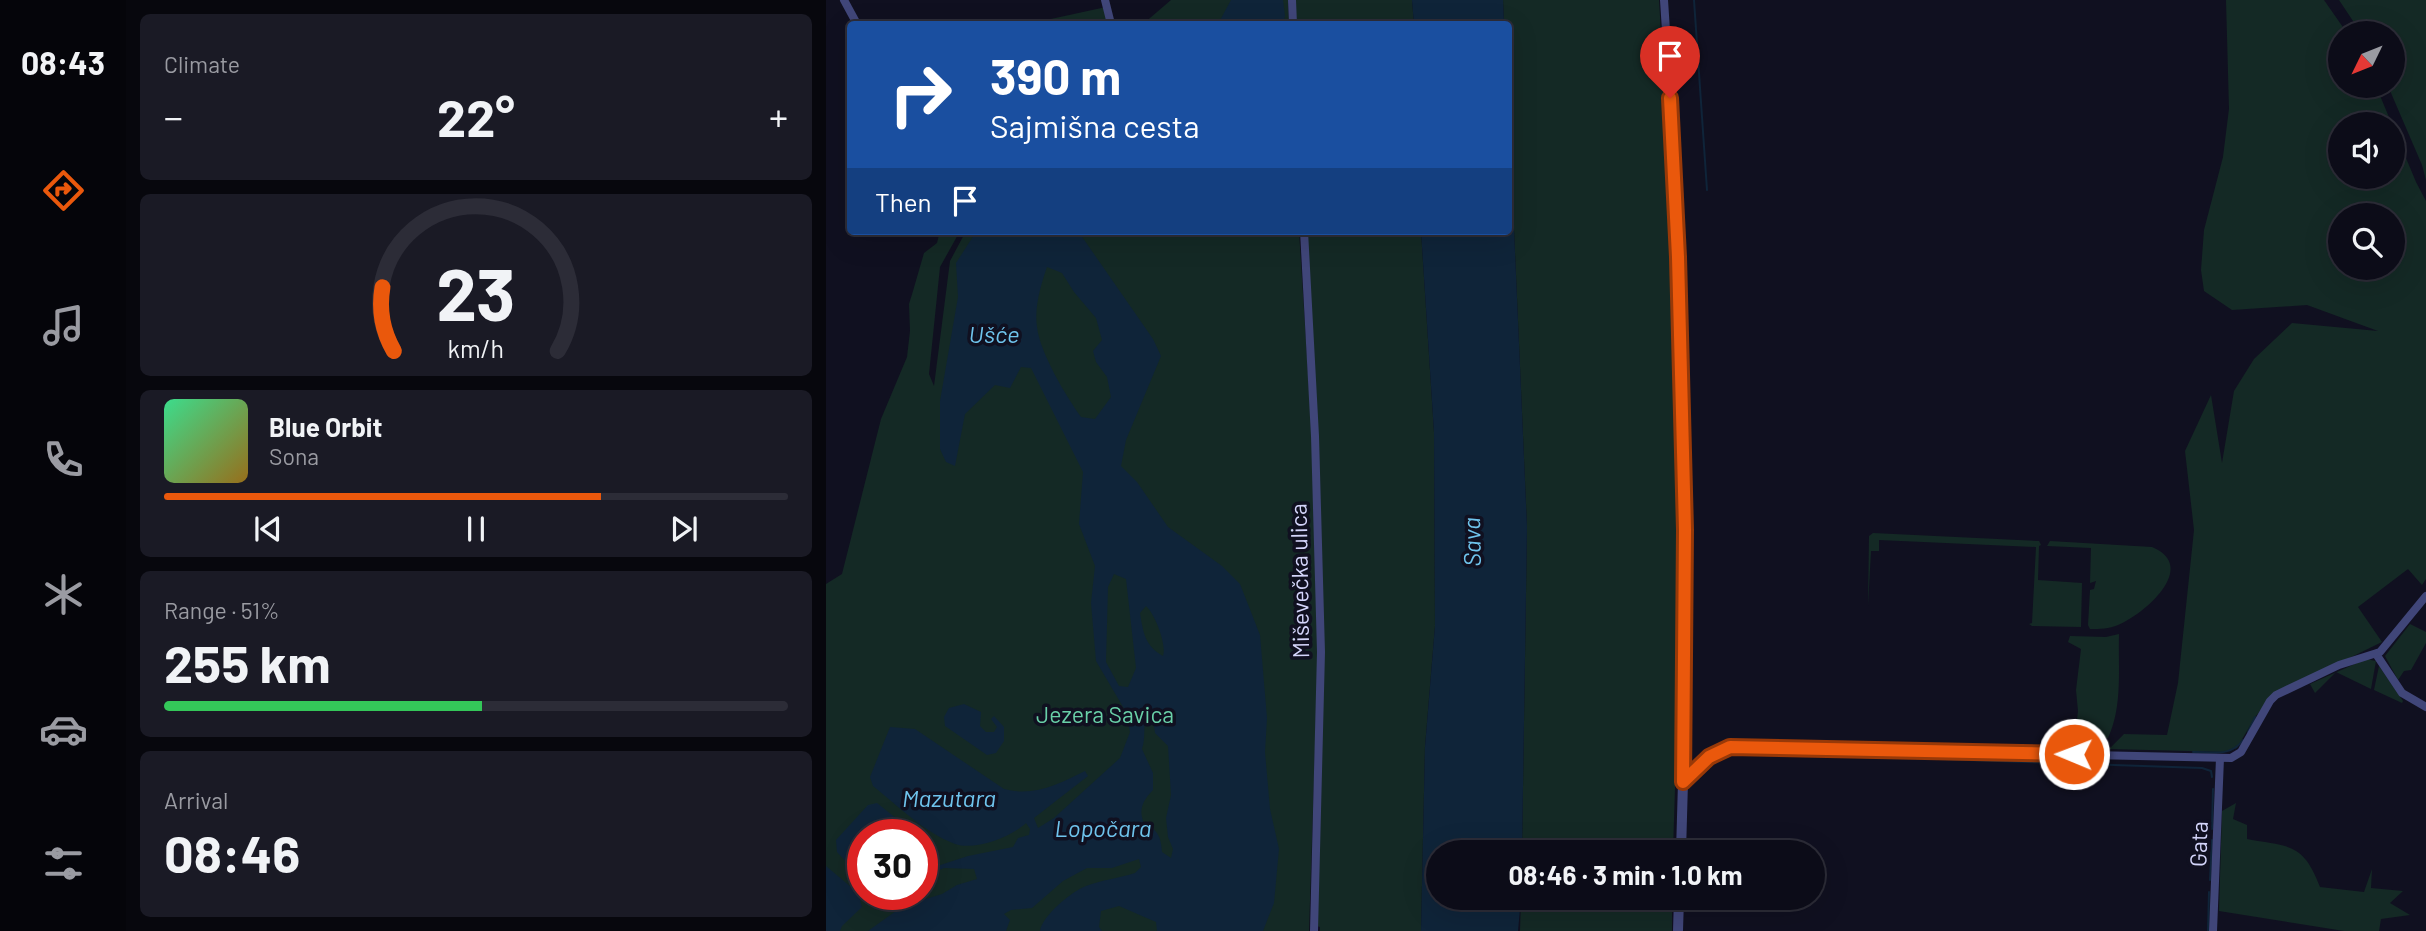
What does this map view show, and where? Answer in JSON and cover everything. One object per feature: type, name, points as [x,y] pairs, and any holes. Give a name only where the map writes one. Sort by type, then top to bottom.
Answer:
[{"type":"street","points":[[844,0],[856,21]]},
{"type":"street","points":[[1105,0],[1110,21]]},
{"type":"street","points":[[1664,0],[1683,394],[1685,530],[1681,840]]},
{"type":"street","name":"Miševečka ulica","points":[[1304,235],[1315,436],[1321,652],[1314,931]]},
{"type":"street","points":[[1683,782],[1709,757],[1730,747],[2231,758],[2241,752],[2265,708],[2276,695],[2339,665],[2376,654],[2390,641],[2426,596]]},
{"type":"street","points":[[2376,654],[2402,693],[2426,707]]},
{"type":"street","name":"Gata","points":[[2213,931],[2220,758]]},
{"type":"street","points":[[1678,931],[1679,910]]},
{"type":"green space","points":[[1171,0],[1288,0],[1289,21],[1146,21]]},
{"type":"green space","points":[[1294,0],[1412,0],[1414,21],[1295,21]]},
{"type":"green space","points":[[1503,0],[1659,0],[1677,417],[1679,630],[1673,840],[1522,840],[1527,527],[1512,184],[1512,21],[1504,21]]},
{"type":"green space","points":[[2226,0],[2324,0],[2339,21],[2328,21],[2328,98],[2381,98],[2387,112],[2328,112],[2328,189],[2405,189],[2405,155],[2426,201],[2426,579],[2422,585],[2408,569],[2358,607],[2382,642],[2274,695],[2255,717],[2237,748],[2226,752],[2109,749],[2124,734],[2167,735],[2178,683],[2194,530],[2185,451],[2211,395],[2222,463],[2234,391],[2254,359],[2292,323],[2378,331],[2307,305],[2232,310],[2204,291],[2201,270],[2204,230],[2223,157],[2229,109]]},
{"type":"green space","points":[[2339,0],[2426,0],[2426,180],[2405,126],[2405,112],[2399,112],[2393,98],[2405,98],[2405,21],[2353,21]]},
{"type":"green space","points":[[1106,7],[1109,21],[1042,21]]},
{"type":"green space","name":"Jezera Savica","points":[[939,235],[958,235],[940,267],[929,374],[934,386],[950,261],[964,235],[1299,235],[1312,436],[1318,657],[1309,931],[826,931],[826,584],[842,574],[881,419],[907,357],[909,304],[924,253],[937,243]]},
{"type":"green space","points":[[1307,235],[1421,235],[1434,432],[1435,626],[1425,747],[1421,931],[1320,931],[1317,926],[1324,657]]},
{"type":"green space","points":[[1873,533],[2039,541],[2041,545],[2038,580],[2082,583],[2081,627],[2029,624],[2032,623],[2036,547],[1879,540],[1879,551],[1871,551],[1868,606],[1869,536]]},
{"type":"green space","points":[[2050,541],[2152,547],[2165,556],[2170,566],[2169,578],[2152,601],[2129,620],[2111,627],[2090,629],[2090,590],[2094,589],[2096,581],[2090,583],[2091,548],[2047,546]]},
{"type":"green space","points":[[2410,624],[2426,632],[2426,643],[2411,670],[2404,671],[2398,680],[2385,656]]},
{"type":"green space","points":[[2119,634],[2118,700],[2108,738],[2075,736],[2078,711],[2076,690],[2081,649],[2068,642],[2070,636],[2106,637]]},
{"type":"green space","points":[[2366,659],[2376,661],[2371,689],[2336,672]]},
{"type":"green space","points":[[2379,666],[2403,701],[2402,703],[2374,690]]},
{"type":"green space","points":[[2335,673],[2315,693],[2310,684]]},
{"type":"green space","points":[[2236,803],[2233,819],[2247,825],[2247,839],[2284,846],[2301,854],[2314,872],[2320,887],[2364,892],[2372,869],[2371,888],[2403,891],[2390,903],[2410,915],[2381,919],[2379,931],[2344,931],[2219,911],[2222,811]]},
{"type":"green space","points":[[1521,910],[1672,910],[1672,931],[1520,931]]},
{"type":"water","points":[[1231,0],[1283,0],[1284,21],[1220,21]]},
{"type":"water","points":[[1412,0],[1503,0],[1504,21],[1414,21]]},
{"type":"water","name":"Sava","points":[[1512,184],[1527,527],[1522,840],[1426,840],[1426,910],[1520,910],[1518,931],[1421,931],[1425,747],[1435,626],[1434,432],[1421,235],[1512,235]]},
{"type":"water","points":[[974,235],[1081,235],[1153,339],[1161,356],[1126,440],[1121,466],[1137,482],[1168,527],[1222,566],[1240,584],[1260,635],[1267,718],[1265,752],[1270,809],[1279,849],[1274,903],[1263,931],[1157,931],[1156,922],[1119,906],[1101,911],[1099,927],[1102,931],[1040,931],[1052,911],[1073,893],[1092,884],[1135,873],[1141,867],[1139,859],[1112,868],[1087,868],[1063,881],[1032,908],[1011,910],[1004,914],[1010,920],[1006,931],[868,931],[897,910],[938,910],[938,895],[957,885],[977,879],[974,869],[944,868],[938,870],[938,866],[968,856],[1013,847],[1018,838],[1029,835],[1030,829],[1026,823],[992,841],[963,846],[938,835],[938,819],[913,819],[873,786],[870,777],[890,727],[915,729],[1004,789],[1036,790],[1056,785],[1085,771],[1088,776],[1034,818],[1038,828],[1054,818],[1120,758],[1130,732],[1126,712],[1096,661],[1091,603],[1095,566],[1079,524],[1083,472],[1031,368],[1021,367],[1010,388],[995,385],[965,414],[955,466],[946,462],[940,449],[940,401],[958,297],[956,263]],"holes":[[[1047,267],[1062,273],[1096,318],[1102,340],[1093,351],[1096,362],[1107,377],[1111,397],[1095,419],[1081,417],[1061,386],[1039,337],[1036,312]],[[1114,574],[1126,579],[1136,668],[1128,687],[1119,686],[1106,662],[1108,587]],[[1146,606],[1162,637],[1163,656],[1149,643],[1140,613]],[[1146,712],[1152,712],[1155,733],[1168,746],[1171,795],[1166,818],[1168,837],[1173,849],[1171,858],[1162,852],[1158,834],[1144,823],[1141,814],[1142,805],[1153,790],[1153,773],[1142,749]]]},
{"type":"water","points":[[964,704],[981,712],[980,726],[986,732],[994,732],[997,727],[991,719],[994,716],[1004,727],[1004,741],[996,753],[987,755],[945,726],[944,717],[949,708]]},
{"type":"water","points":[[877,803],[897,819],[855,819],[868,805]]},
{"type":"water","points":[[847,828],[847,863],[837,852],[836,840]]},
{"type":"water","points":[[826,866],[847,884],[847,910],[859,910],[840,931],[826,931]]},
{"type":"waterway","points":[[1694,0],[1707,190]]},
{"type":"waterway","points":[[2248,732],[2255,717]]},
{"type":"waterway","points":[[2193,752],[2227,751],[2243,740]]},
{"type":"waterway","points":[[1938,759],[2202,768],[2211,771],[2212,777]]},
{"type":"waterway","points":[[2212,829],[2213,789]]},
{"type":"waterway","points":[[2210,880],[2212,840]]},
{"type":"waterway","points":[[2208,931],[2209,892]]},
{"type":"route","points":[[1670,98],[1683,394],[1683,782],[1709,757],[1730,747],[2074,754]]},
{"type":"water label","name":"Ušće","points":[[994,333]]},
{"type":"water label","name":"Mazutara","points":[[949,797]]},
{"type":"water label","name":"Lopočara","points":[[1103,827]]}]
